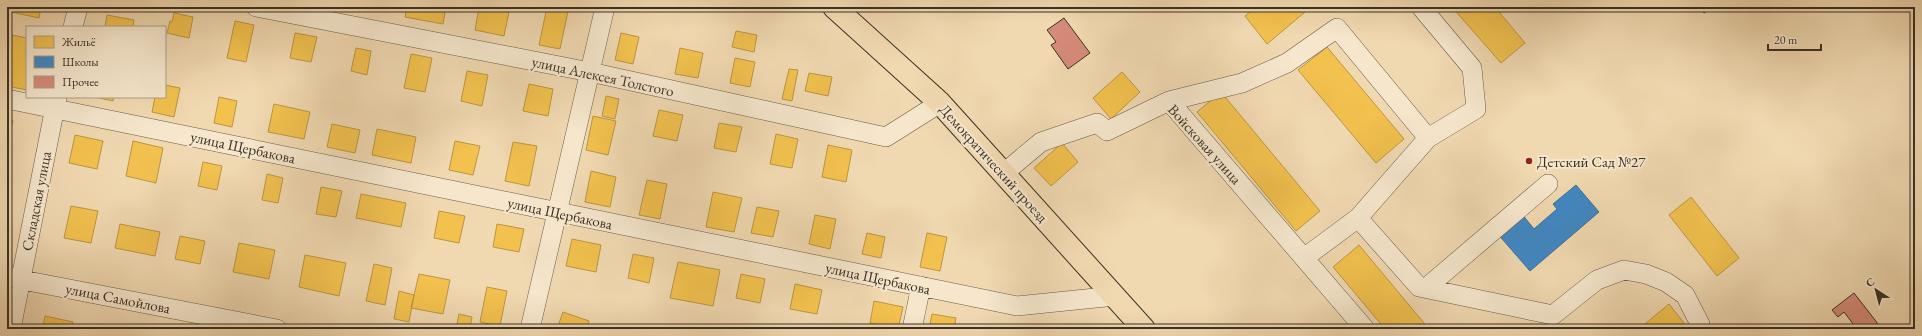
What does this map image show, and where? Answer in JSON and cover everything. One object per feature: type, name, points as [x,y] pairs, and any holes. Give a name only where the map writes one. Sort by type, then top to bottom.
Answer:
[{"type":"main road","name":"Демократический проезд","points":[[834,7],[940,104],[1144,329]]},
{"type":"street","points":[[73,26],[78,7]]},
{"type":"street","name":"улица Алексея Толстого","points":[[256,7],[590,72],[886,137],[940,104]]},
{"type":"street","points":[[530,329],[605,7]]},
{"type":"street","points":[[1304,258],[1358,218],[1428,138],[1476,109],[1472,68],[1421,7]]},
{"type":"street","points":[[1169,100],[1242,83],[1287,63],[1337,28],[1428,138]]},
{"type":"street","name":"улица Щербакова","points":[[7,99],[56,103],[557,212],[1017,306],[1115,296]]},
{"type":"street","name":"Войсковая улица","points":[[1004,173],[1041,142],[1097,123],[1107,131],[1169,100],[1365,329]]},
{"type":"street","name":"Складская улица","points":[[11,329],[14,278],[56,103]]},
{"type":"street","points":[[1426,288],[1548,184]]},
{"type":"street","points":[[1358,218],[1419,287],[1553,315],[1597,280],[1624,270],[1646,274],[1666,282],[1685,295],[1700,324],[1700,329]]},
{"type":"street","name":"улица Самойлова","points":[[14,278],[277,329]]},
{"type":"street","points":[[912,329],[920,286]]},
{"type":"building: Жильё","points":[[12,7],[41,7],[39,18],[11,12]]},
{"type":"building: Жильё","points":[[361,7],[383,7],[382,11]]},
{"type":"building: Жильё","points":[[407,7],[446,7],[443,24],[405,17]]},
{"type":"building: Жильё","points":[[479,7],[510,7],[504,36],[475,30]]},
{"type":"building: Жильё","points":[[547,7],[569,7],[560,49],[539,45]]},
{"type":"building: Жильё","points":[[619,7],[642,7],[641,11]]},
{"type":"building: Жильё","points":[[1256,7],[1311,7],[1267,44],[1245,16]]},
{"type":"building: Жильё","points":[[1452,7],[1495,7],[1525,43],[1501,63]]},
{"type":"building: Жильё","points":[[174,13],[193,17],[189,38],[167,33]]},
{"type":"building: Жильё","points":[[107,15],[134,20],[133,26],[105,26]]},
{"type":"building: Жильё","points":[[235,21],[254,25],[246,62],[227,58]]},
{"type":"building: Жильё","points":[[736,31],[757,35],[754,52],[732,47]]},
{"type":"building: Жильё","points":[[295,33],[317,37],[311,62],[290,58]]},
{"type":"building: Жильё","points":[[621,33],[639,37],[633,64],[615,60]]},
{"type":"building: Жильё","points":[[7,34],[26,38],[26,90],[7,86]]},
{"type":"building: Жильё","points":[[1327,47],[1404,139],[1376,163],[1298,70]]},
{"type":"building: Жильё","points":[[356,48],[371,51],[367,75],[351,71]]},
{"type":"building: Жильё","points":[[680,48],[703,53],[698,78],[675,74]]},
{"type":"building: Жильё","points":[[411,54],[432,58],[425,92],[404,88]]},
{"type":"building: Жильё","points":[[735,58],[755,62],[750,87],[730,83]]},
{"type":"building: Жильё","points":[[789,69],[798,70],[792,101],[782,99]]},
{"type":"building: Жильё","points":[[467,71],[488,75],[482,106],[461,101]]},
{"type":"building: Жильё","points":[[1122,72],[1140,92],[1111,119],[1093,98]]},
{"type":"building: Жильё","points":[[809,73],[832,77],[828,96],[805,91]]},
{"type":"building: Жильё","points":[[529,84],[553,89],[548,116],[523,111]]},
{"type":"building: Жильё","points":[[166,85],[180,88],[174,117],[152,112],[155,98],[166,98]]},
{"type":"building: Жильё","points":[[1221,92],[1320,211],[1296,231],[1197,112]]},
{"type":"building: Жильё","points":[[606,96],[619,99],[615,119],[602,116]]},
{"type":"building: Жильё","points":[[219,97],[237,101],[232,127],[214,123]]},
{"type":"building: Жильё","points":[[100,98],[114,98],[113,101]]},
{"type":"building: Жильё","points":[[274,104],[310,112],[304,139],[268,132]]},
{"type":"building: Жильё","points":[[659,110],[683,115],[677,141],[653,136]]},
{"type":"building: Жильё","points":[[593,116],[616,121],[608,155],[586,150]]},
{"type":"building: Жильё","points":[[7,119],[13,120],[7,147]]},
{"type":"building: Жильё","points":[[719,123],[742,127],[736,152],[714,148]]},
{"type":"building: Жильё","points":[[332,124],[360,130],[355,153],[327,147]]},
{"type":"building: Жильё","points":[[377,129],[416,137],[411,163],[372,155]]},
{"type":"building: Жильё","points":[[776,134],[798,139],[792,168],[770,164]]},
{"type":"building: Жильё","points":[[75,135],[103,141],[97,169],[69,163]]},
{"type":"building: Жильё","points":[[133,141],[163,148],[156,183],[126,176]]},
{"type":"building: Жильё","points":[[455,141],[480,146],[473,175],[449,170]]},
{"type":"building: Жильё","points":[[513,142],[537,146],[529,186],[505,181]]},
{"type":"building: Жильё","points":[[1062,143],[1078,162],[1051,186],[1034,168]]},
{"type":"building: Жильё","points":[[828,145],[852,150],[846,182],[822,177]]},
{"type":"building: Жильё","points":[[203,162],[222,166],[217,190],[198,186]]},
{"type":"building: Жильё","points":[[591,171],[616,177],[610,207],[585,202]]},
{"type":"building: Жильё","points":[[267,174],[283,178],[278,203],[262,200]]},
{"type":"building: Жильё","points":[[647,180],[667,184],[660,219],[639,215]]},
{"type":"building: Жильё","points":[[321,187],[342,191],[336,217],[316,214]]},
{"type":"building: Жильё","points":[[713,192],[742,198],[734,232],[706,227]]},
{"type":"building: Жильё","points":[[361,194],[406,203],[401,227],[356,218]]},
{"type":"building: Жильё","points":[[1691,197],[1739,258],[1717,276],[1669,215]]},
{"type":"building: Жильё","points":[[71,206],[98,211],[91,243],[64,238]]},
{"type":"building: Жильё","points":[[757,207],[779,211],[773,237],[751,233]]},
{"type":"building: Жильё","points":[[439,211],[465,216],[459,243],[434,238]]},
{"type":"building: Жильё","points":[[815,215],[836,219],[830,249],[809,244]]},
{"type":"building: Жильё","points":[[120,224],[160,232],[155,256],[115,248]]},
{"type":"building: Жильё","points":[[497,224],[524,229],[519,252],[493,247]]},
{"type":"building: Жильё","points":[[867,233],[885,237],[881,258],[862,254]]},
{"type":"building: Жильё","points":[[927,233],[947,237],[940,271],[920,267]]},
{"type":"building: Жильё","points":[[180,236],[205,241],[200,264],[175,259]]},
{"type":"building: Жильё","points":[[572,239],[601,245],[596,272],[566,266]]},
{"type":"building: Жильё","points":[[239,243],[275,250],[269,279],[233,272]]},
{"type":"building: Жильё","points":[[1359,245],[1429,329],[1385,329],[1333,267]]},
{"type":"building: Жильё","points":[[633,254],[654,258],[649,283],[628,278]]},
{"type":"building: Жильё","points":[[305,255],[346,263],[339,296],[299,287]]},
{"type":"building: Жильё","points":[[678,262],[720,270],[713,306],[670,298]]},
{"type":"building: Жильё","points":[[374,264],[392,268],[385,305],[366,301]]},
{"type":"building: Жильё","points":[[419,274],[450,280],[443,314],[411,308]]},
{"type":"building: Жильё","points":[[741,274],[765,279],[760,303],[736,298]]},
{"type":"building: Жильё","points":[[795,284],[822,290],[817,314],[790,309]]},
{"type":"building: Жильё","points":[[487,287],[507,291],[500,326],[480,322]]},
{"type":"building: Жильё","points":[[399,291],[414,295],[409,322],[394,319]]},
{"type":"building: Жильё","points":[[874,301],[903,307],[898,329],[870,323]]},
{"type":"building: Жильё","points":[[1669,304],[1688,328],[1639,329]]},
{"type":"building: Жильё","points":[[563,312],[589,321],[586,329],[557,329]]},
{"type":"building: Жильё","points":[[459,314],[472,317],[470,329],[456,329]]},
{"type":"building: Жильё","points":[[932,314],[956,318],[954,329],[929,329]]},
{"type":"building: Жильё","points":[[45,316],[73,322],[72,329],[42,329]]},
{"type":"building: Жильё","points":[[97,324],[122,329],[96,329]]},
{"type":"building: Школы","points":[[1576,185],[1599,212],[1530,271],[1497,233],[1521,213],[1534,229],[1557,209],[1553,204]]},
{"type":"building: Прочее","points":[[1700,7],[1712,7],[1704,13]]},
{"type":"building: Прочее","points":[[1064,18],[1090,53],[1068,69],[1051,45],[1056,42],[1047,30]]},
{"type":"building: Прочее","points":[[1854,293],[1882,329],[1857,329],[1844,312],[1838,317],[1832,310]]},
{"type":"place","name":"Детский Сад №27","points":[[1529,161]]}]
